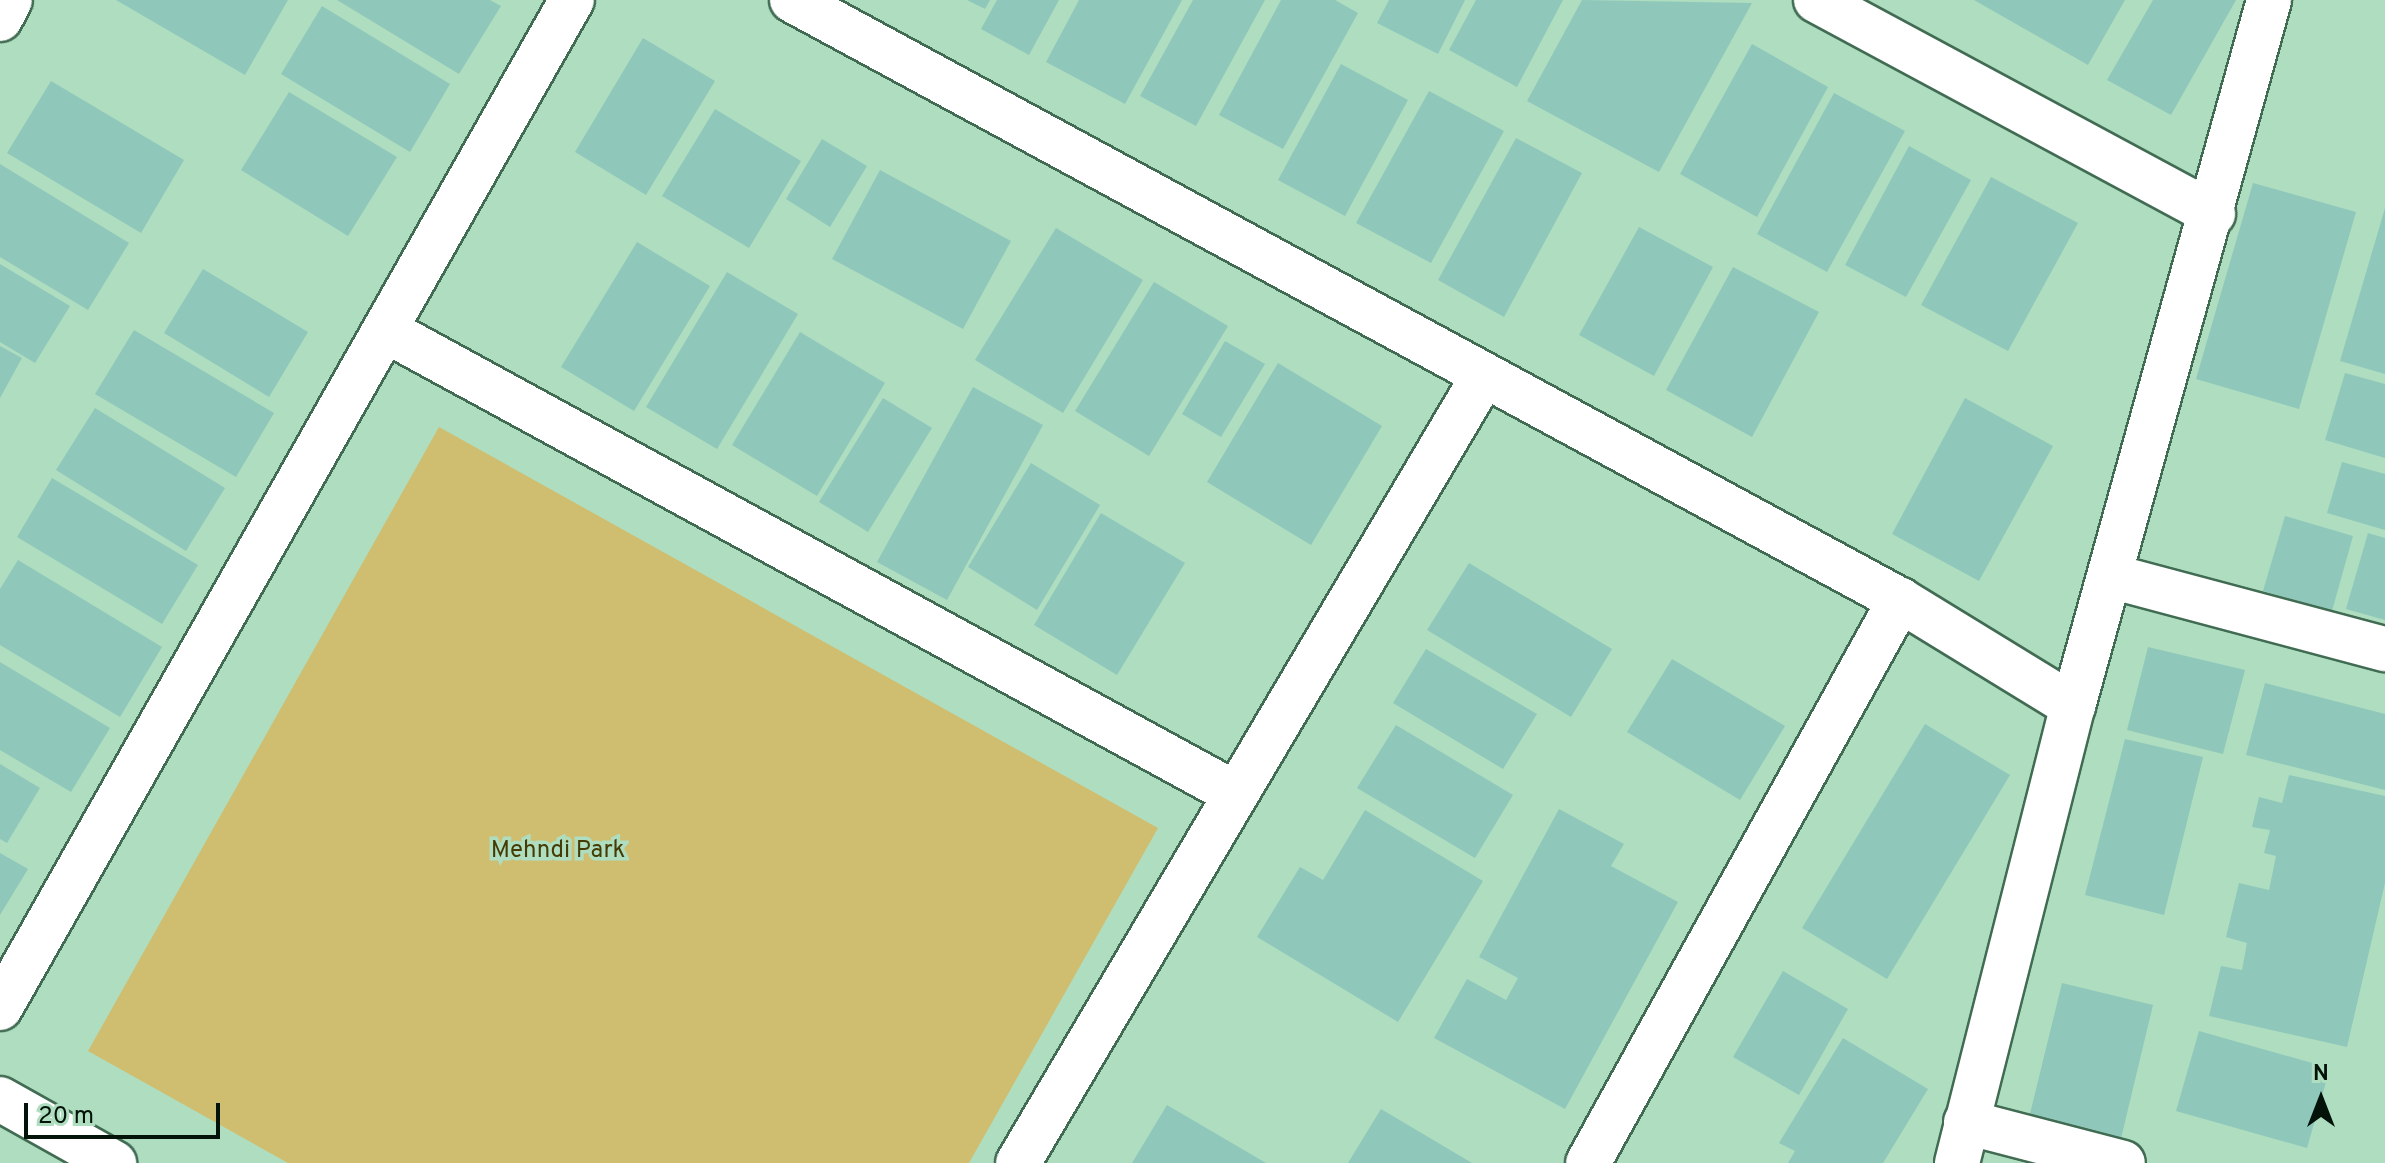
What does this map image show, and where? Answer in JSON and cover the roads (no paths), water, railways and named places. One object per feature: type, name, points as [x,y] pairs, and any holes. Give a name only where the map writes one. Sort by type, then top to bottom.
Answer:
[{"type":"street","points":[[0,19],[10,0]]},
{"type":"street","points":[[0,1008],[572,0]]},
{"type":"street","points":[[792,0],[1900,600],[2073,706]]},
{"type":"street","points":[[1816,0],[2213,214]]},
{"type":"street","points":[[2123,1163],[1962,1142],[2073,706],[2213,214],[2269,0]]},
{"type":"street","points":[[385,330],[1236,794]]},
{"type":"street","points":[[1018,1163],[1484,375]]},
{"type":"street","points":[[2110,576],[2385,649]]},
{"type":"street","points":[[1588,1163],[1900,600]]},
{"type":"street","points":[[0,1099],[114,1163]]},
{"type":"park label","name":"Mehndi Park","points":[[558,852]]}]
